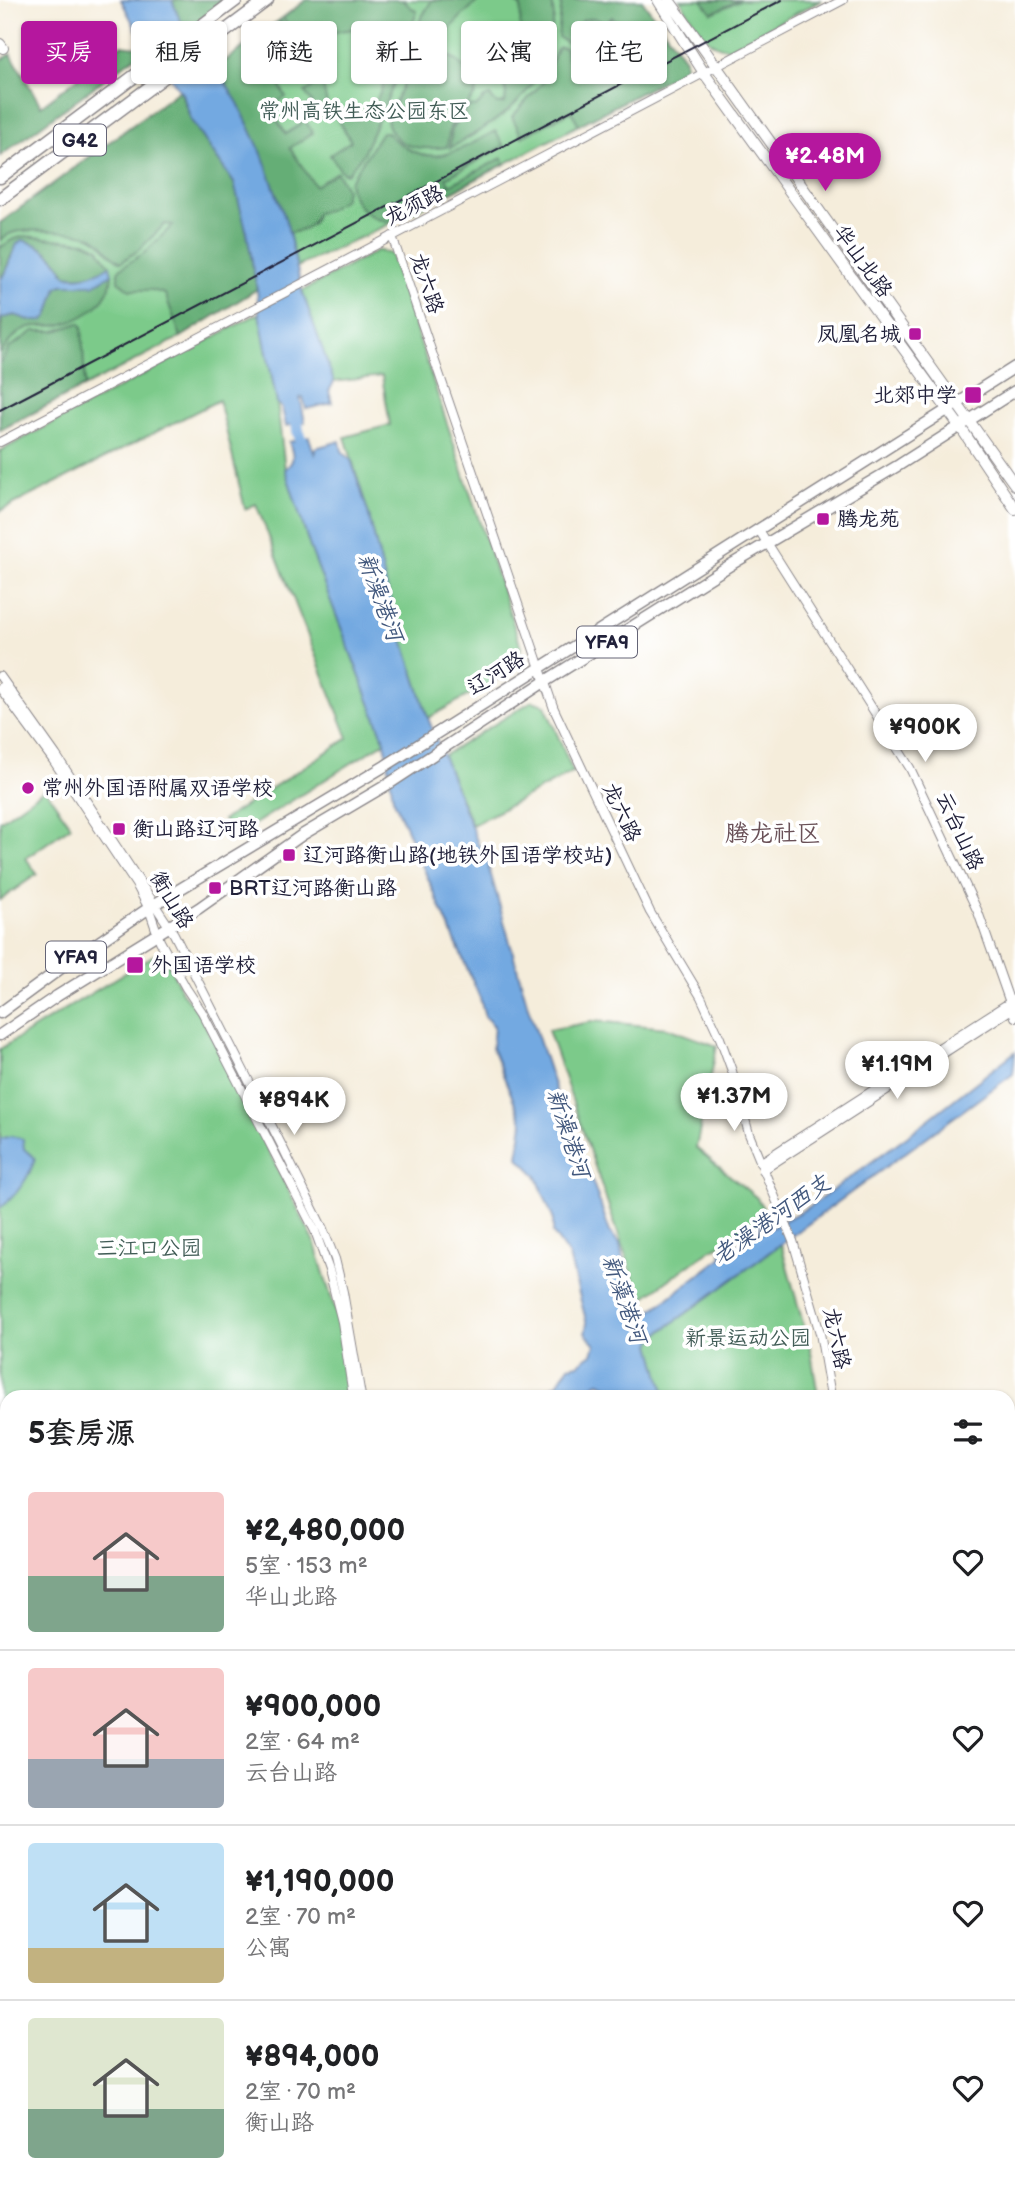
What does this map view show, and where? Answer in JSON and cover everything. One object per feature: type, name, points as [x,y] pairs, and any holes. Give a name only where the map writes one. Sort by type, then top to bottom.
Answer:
[{"type":"highway","name":"G42","points":[[0,177],[236,0]]},
{"type":"highway","name":"G42","points":[[0,199],[267,0]]},
{"type":"main road","name":"华山北路","points":[[658,0],[704,73],[952,406]]},
{"type":"main road","name":"华山北路","points":[[668,0],[964,423],[1015,485]]},
{"type":"main road","name":"辽河路","points":[[0,1013],[68,963],[152,907],[385,766],[1015,367]]},
{"type":"main road","name":"辽河路","points":[[0,1035],[199,908],[302,835],[390,783],[544,682],[766,544],[900,465],[1015,391]]},
{"type":"main road","name":"华山北路","points":[[964,423],[1015,509]]},
{"type":"street","name":"龙须路","points":[[0,442],[844,0]]},
{"type":"street","name":"龙六路","points":[[392,236],[554,709],[649,909],[701,997],[720,1038],[749,1134],[793,1241],[820,1333],[830,1390]]},
{"type":"street","name":"云台山路","points":[[759,530],[911,768],[978,912],[1013,1007]]},
{"type":"street","name":"衡山路","points":[[0,676],[57,755],[152,907],[323,1229],[335,1259],[343,1292],[360,1390]]},
{"type":"street","name":"衡山路","points":[[0,688],[53,760],[152,907]]},
{"type":"street","name":"衡山路","points":[[164,930],[160,941],[202,1012],[315,1231],[329,1270],[342,1322],[352,1390]]},
{"type":"street","points":[[762,1166],[1013,1007]]},
{"type":"green space","points":[[172,0],[228,0],[200,21],[181,21]]},
{"type":"green space","name":"常州高铁生态公园东区","points":[[306,0],[642,0],[657,21],[571,21],[571,84],[657,84],[396,221],[297,267],[289,233],[223,84],[227,84],[227,60],[241,49],[241,84],[337,84],[337,21],[278,21]]},
{"type":"green space","points":[[306,0],[402,0],[417,12],[413,21],[351,21],[351,30],[337,32],[337,21],[285,21],[283,18]]},
{"type":"green space","points":[[432,0],[479,0],[461,16],[447,36],[447,21],[420,20]]},
{"type":"green space","points":[[512,0],[552,0],[553,21],[520,21],[521,7]]},
{"type":"green space","points":[[562,0],[642,0],[657,21],[616,21],[612,17],[607,21],[594,18],[571,21],[571,43],[558,37]]},
{"type":"green space","points":[[680,0],[822,0],[730,48],[714,44],[707,38]]},
{"type":"green space","points":[[702,0],[740,0],[712,13]]},
{"type":"green space","name":"常州高铁生态公园东区","points":[[667,34],[685,59],[685,65],[680,72],[667,79]]},
{"type":"green space","points":[[667,34],[685,59],[685,65],[680,72],[667,79]]},
{"type":"green space","points":[[121,45],[131,46],[131,60],[117,70],[117,48]]},
{"type":"green space","points":[[566,48],[567,58],[571,62],[571,84],[657,84],[579,125],[571,111],[522,137],[512,117],[541,84],[557,84],[557,49]]},
{"type":"green space","points":[[241,49],[241,84],[283,84],[280,86],[286,97],[269,107],[286,134],[301,124],[295,113],[312,103],[305,92],[317,84],[323,84],[327,104],[304,119],[313,133],[290,148],[315,186],[337,172],[346,189],[344,199],[328,210],[316,213],[313,222],[303,230],[289,233],[258,148],[225,84],[227,60]]},
{"type":"green space","points":[[11,54],[21,71],[21,84],[28,84],[41,106],[70,84],[98,84],[0,156],[0,61]]},
{"type":"green space","points":[[447,56],[461,65],[461,84],[475,84],[477,87],[475,95],[450,127],[447,147],[420,148],[403,143],[396,138],[387,121],[403,84],[447,84]]},
{"type":"green space","points":[[394,84],[363,154],[347,174],[342,172],[330,155],[351,141],[332,110],[358,119],[371,107],[383,86]]},
{"type":"green space","points":[[504,84],[533,84],[509,110],[450,148],[452,128],[470,106],[476,107],[484,98],[490,96],[497,104],[505,103]]},
{"type":"green space","points":[[180,90],[257,289],[181,337],[0,430],[0,223]]},
{"type":"green space","points":[[180,90],[191,120],[234,183],[247,233],[257,289],[181,337],[165,294],[152,290],[130,290],[118,281],[121,268],[144,253],[173,225],[165,224],[139,250],[121,262],[92,237],[76,233],[23,231],[11,233],[0,240],[0,223]]},
{"type":"green space","points":[[495,131],[504,146],[446,178],[450,185],[502,158],[505,164],[396,221],[371,216],[354,198],[349,182],[382,132],[386,132],[413,152],[439,155],[465,147]]},
{"type":"green space","points":[[24,236],[85,242],[98,248],[110,266],[89,275],[66,275],[48,253],[22,240],[0,280],[0,248]]},
{"type":"green space","points":[[378,250],[391,254],[521,647],[515,669],[428,718],[389,596],[368,512],[345,437],[390,425],[382,376],[334,382],[302,291]]},
{"type":"green space","points":[[112,274],[107,293],[88,313],[60,325],[27,328],[8,343],[0,355],[2,318],[15,315],[32,321],[48,316],[57,287],[93,285]]},
{"type":"green space","points":[[259,313],[277,403],[285,469],[310,547],[385,742],[234,837],[223,820],[348,738],[256,504],[245,509],[219,400],[0,511],[0,451]]},
{"type":"green space","points":[[79,323],[82,326],[85,386],[0,430],[0,365],[9,348],[34,331],[56,331]]},
{"type":"green space","points":[[532,701],[545,705],[573,772],[472,825],[443,756]]},
{"type":"green space","points":[[45,789],[71,826],[26,858],[37,874],[0,900],[0,821]]},
{"type":"green space","name":"三江口公园","points":[[156,954],[166,958],[183,994],[200,1014],[314,1241],[339,1323],[347,1390],[0,1390],[0,1049]]},
{"type":"green space","points":[[596,1021],[667,1028],[717,1046],[696,1148],[757,1198],[770,1220],[710,1250],[641,1300],[548,1030]]},
{"type":"green space","name":"新景运动公园","points":[[781,1244],[811,1352],[817,1390],[663,1390],[651,1344],[655,1336]]},
{"type":"water","points":[[121,0],[172,0],[181,21],[132,21]]},
{"type":"water","points":[[175,84],[226,84],[262,154],[287,224],[302,291],[334,382],[329,391],[332,403],[306,409],[303,397],[300,398],[305,422],[286,426],[282,408],[277,403],[247,233],[234,183],[191,120],[183,95]]},
{"type":"water","points":[[22,240],[48,253],[65,275],[88,275],[110,266],[112,274],[93,285],[57,287],[48,316],[42,321],[32,321],[15,315],[0,321],[0,280],[17,244]]},
{"type":"water","name":"新藻港河","points":[[309,437],[315,456],[315,448],[340,441],[342,451],[351,460],[368,512],[389,596],[428,718],[479,846],[487,850],[489,868],[529,1010],[559,1100],[610,1232],[620,1244],[631,1309],[639,1320],[645,1319],[650,1312],[722,1257],[721,1251],[726,1246],[733,1246],[767,1230],[811,1206],[1015,1052],[1013,1074],[655,1336],[651,1344],[663,1390],[610,1390],[608,1386],[599,1382],[586,1390],[547,1390],[557,1384],[569,1366],[578,1364],[592,1354],[595,1344],[585,1333],[587,1324],[569,1256],[553,1233],[553,1218],[536,1175],[518,1157],[523,1123],[492,1048],[494,1026],[485,1017],[480,998],[393,798],[385,742],[310,547],[285,469],[293,457],[289,442]]},
{"type":"water","points":[[11,1136],[23,1139],[24,1149],[35,1158],[22,1186],[0,1208],[0,1139]]},
{"type":"waterway","name":"新澡港河","points":[[295,407],[298,431],[307,454]]},
{"type":"railway","points":[[0,410],[782,0]]},
{"type":"place","name":"凤凰名城","points":[[915,334]]},
{"type":"place","name":"北郊中学","points":[[973,395]]},
{"type":"place","name":"腾龙苑","points":[[823,519]]},
{"type":"place","name":"常州外国语附属双语学校","points":[[28,788]]},
{"type":"place","name":"衡山路辽河路","points":[[119,829]]},
{"type":"place","name":"辽河路衡山路(地铁外国语学校站)","points":[[289,855]]},
{"type":"place","name":"BRT辽河路衡山路","points":[[215,888]]},
{"type":"place","name":"外国语学校","points":[[135,965]]},
{"type":"district","name":"腾龙社区","points":[[773,833]]},
{"type":"water label","name":"老澡港河西支","points":[[771,1219]]}]
